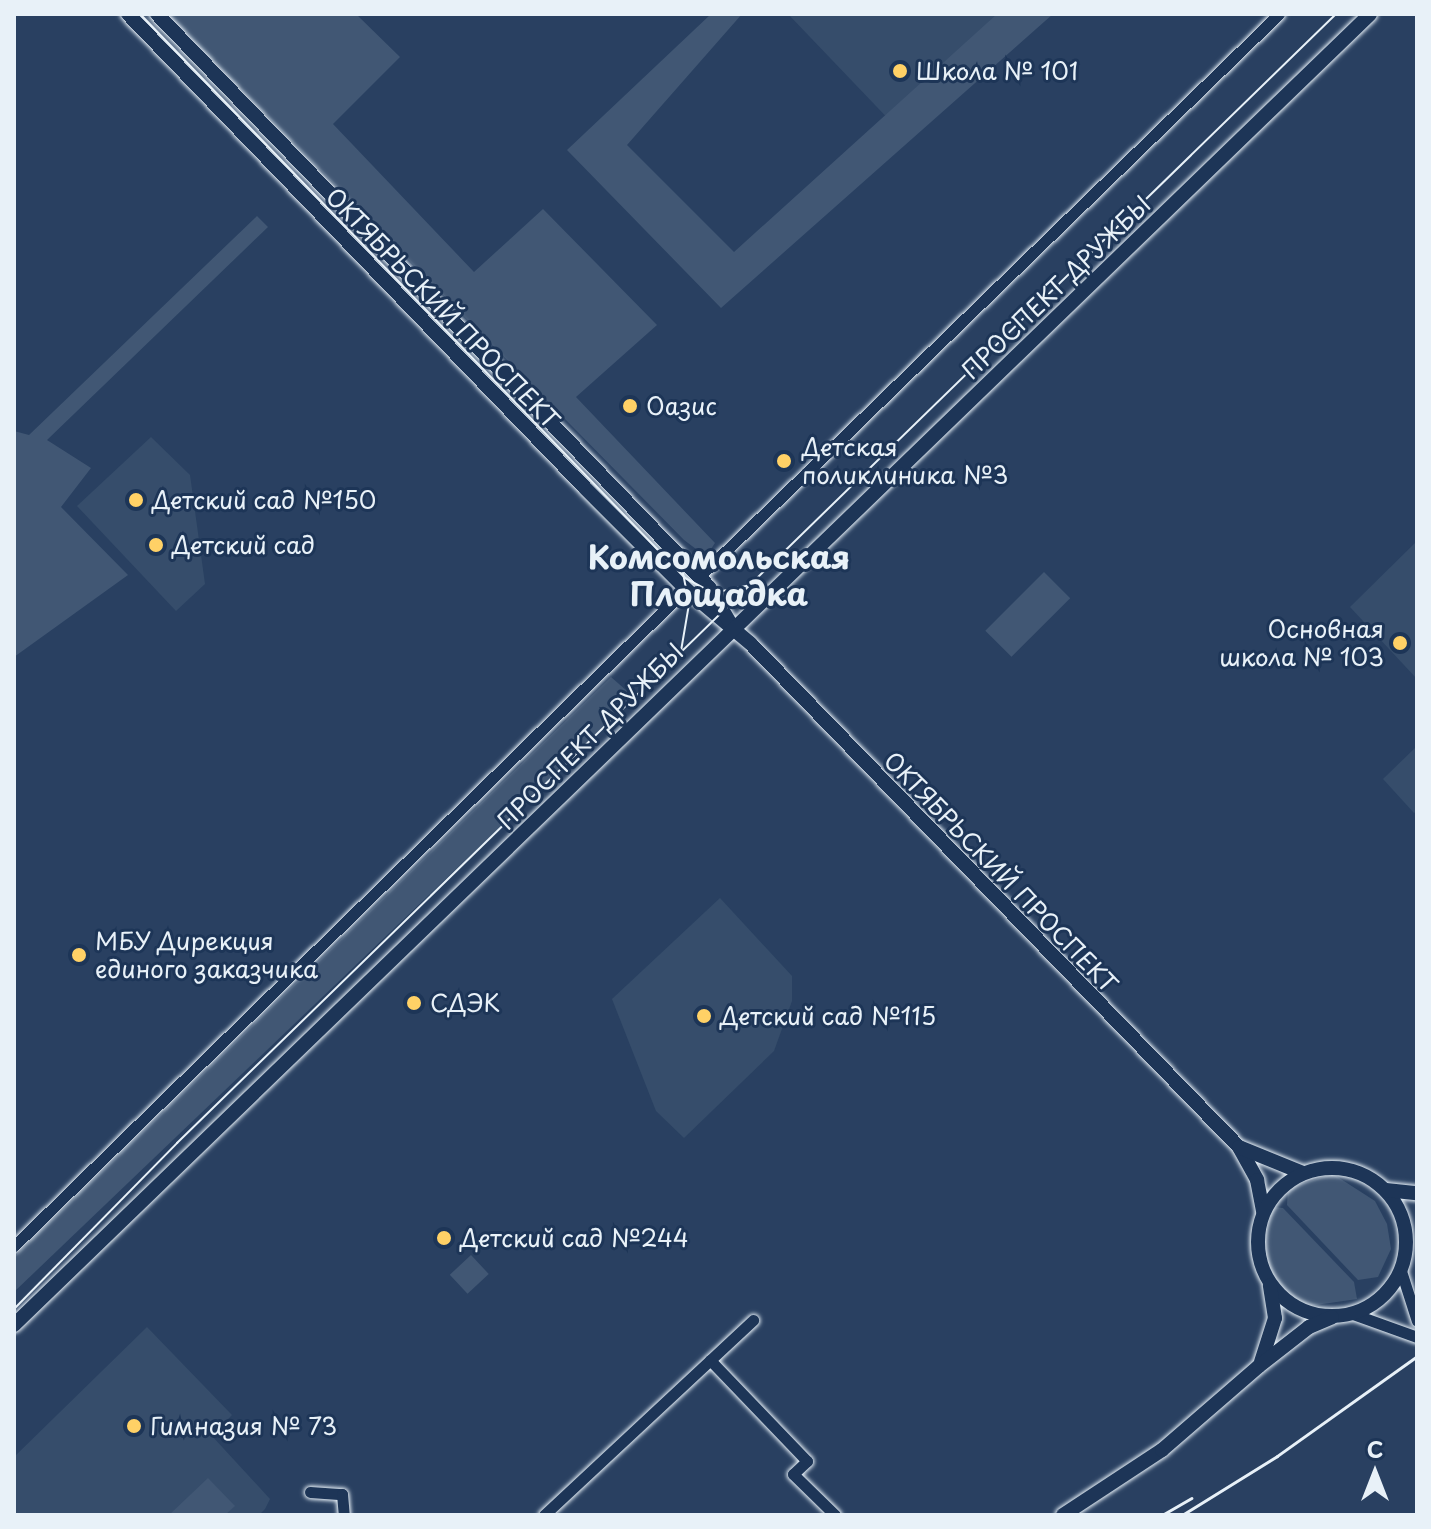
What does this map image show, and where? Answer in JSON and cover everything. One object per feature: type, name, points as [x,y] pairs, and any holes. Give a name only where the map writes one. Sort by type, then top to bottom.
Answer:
[{"type":"main road","name":"ОКТЯБРЬСКИЙ ПРОСПЕКТ","points":[[128,14],[686,589],[733,627],[1239,1147],[1257,1180],[1263,1212]]},
{"type":"main road","name":"ОКТЯБРЬСКИЙ ПРОСПЕКТ","points":[[157,14],[699,577],[723,604],[733,627]]},
{"type":"main road","name":"ПРОСПЕКТ ДРУЖБЫ","points":[[14,1325],[1370,14]]},
{"type":"main road","name":"ОКТЯБРЬСКИЙ ПРОСПЕКТ","points":[[1239,1147],[1303,1173]]},
{"type":"main road","points":[[1259,1366],[1275,1318],[1270,1285],[1259,1262],[1257,1237],[1263,1212],[1273,1196],[1303,1173],[1347,1169],[1386,1190],[1417,1193]]},
{"type":"main road","points":[[1386,1190],[1397,1206],[1407,1243]]},
{"type":"main road","points":[[1063,1515],[1162,1450],[1309,1327],[1333,1317],[1353,1314],[1390,1289],[1401,1271],[1407,1243],[1417,1222]]},
{"type":"main road","points":[[1270,1285],[1309,1313],[1333,1317]]},
{"type":"street","points":[[699,577],[1279,14]]},
{"type":"street","points":[[14,1246],[686,589]]},
{"type":"street","points":[[1401,1271],[1417,1321]]},
{"type":"street","points":[[1353,1314],[1417,1337]]},
{"type":"street","points":[[544,1515],[753,1320]]},
{"type":"street","points":[[710,1360],[807,1461],[793,1474],[835,1515]]},
{"type":"street","points":[[310,1492],[342,1494],[344,1515]]},
{"type":"shaded area","points":[[167,14],[356,14],[400,57],[333,124],[474,272],[543,209],[657,325],[576,397],[715,543],[711,549],[700,552],[684,540]]},
{"type":"shaded area","points":[[711,14],[742,14],[627,145],[734,252],[997,14],[1053,14],[721,308],[567,150]]},
{"type":"shaded area","name":"Школа № 101","points":[[788,14],[1016,14],[897,128]]},
{"type":"shaded area","points":[[257,216],[268,227],[47,440],[91,468],[61,507],[128,575],[14,657],[14,431],[29,435]]},
{"type":"shaded area","name":"Детский сад","points":[[151,437],[190,475],[205,584],[176,611],[77,506]]},
{"type":"shaded area","name":"Основная школа № 103","points":[[1417,541],[1417,679],[1350,607]]},
{"type":"shaded area","points":[[1044,572],[1070,598],[1011,657],[985,631]]},
{"type":"shaded area","points":[[611,677],[635,698],[14,1292],[14,1257]]},
{"type":"shaded area","points":[[1417,746],[1417,811],[1414,813],[1383,779]]},
{"type":"shaded area","name":"Детский сад №115","points":[[720,898],[792,976],[792,1001],[774,1051],[684,1138],[656,1111],[612,999]]},
{"type":"shaded area","points":[[1333,1174],[1375,1201],[1387,1224],[1391,1249],[1378,1277],[1358,1280],[1287,1205],[1288,1188]]},
{"type":"shaded area","points":[[1273,1207],[1283,1208],[1354,1282],[1357,1299],[1309,1306],[1285,1293],[1270,1272],[1263,1247]]},
{"type":"shaded area","points":[[471,1255],[489,1274],[468,1294],[450,1275]]},
{"type":"shaded area","name":"Гимназия № 73","points":[[147,1327],[232,1415],[212,1436],[270,1499],[265,1509],[259,1515],[16,1515],[14,1457]]},
{"type":"shaded area","points":[[208,1478],[235,1506],[225,1515],[169,1515]]},
{"type":"waterway","points":[[1413,1515],[1417,1513]]},
{"type":"tram line","points":[[140,14],[685,578],[713,593],[747,586]]},
{"type":"tram line","points":[[14,1309],[177,1143],[1336,14]]},
{"type":"tram line","points":[[681,651],[689,604],[683,573]]},
{"type":"railway","points":[[1182,1515],[1277,1456],[1417,1356]]},
{"type":"railway","points":[[1162,1515],[1191,1498]]},
{"type":"place","name":"Школа № 101","points":[[900,71]]},
{"type":"place","name":"Оазис","points":[[630,406]]},
{"type":"place","name":"Детская поликлиника №3","points":[[784,461]]},
{"type":"place","name":"Детский сад №150","points":[[136,500]]},
{"type":"place","name":"Детский сад","points":[[156,545]]},
{"type":"place","name":"Основная школа № 103","points":[[1400,643]]},
{"type":"place","name":"МБУ Дирекция единого заказчика","points":[[79,955]]},
{"type":"place","name":"СДЭК","points":[[414,1003]]},
{"type":"place","name":"Детский сад №115","points":[[704,1016]]},
{"type":"place","name":"Детский сад №244","points":[[444,1238]]},
{"type":"place","name":"Гимназия № 73","points":[[134,1426]]},
{"type":"district","name":"Комсомольская Площадка","points":[[719,576]]}]
